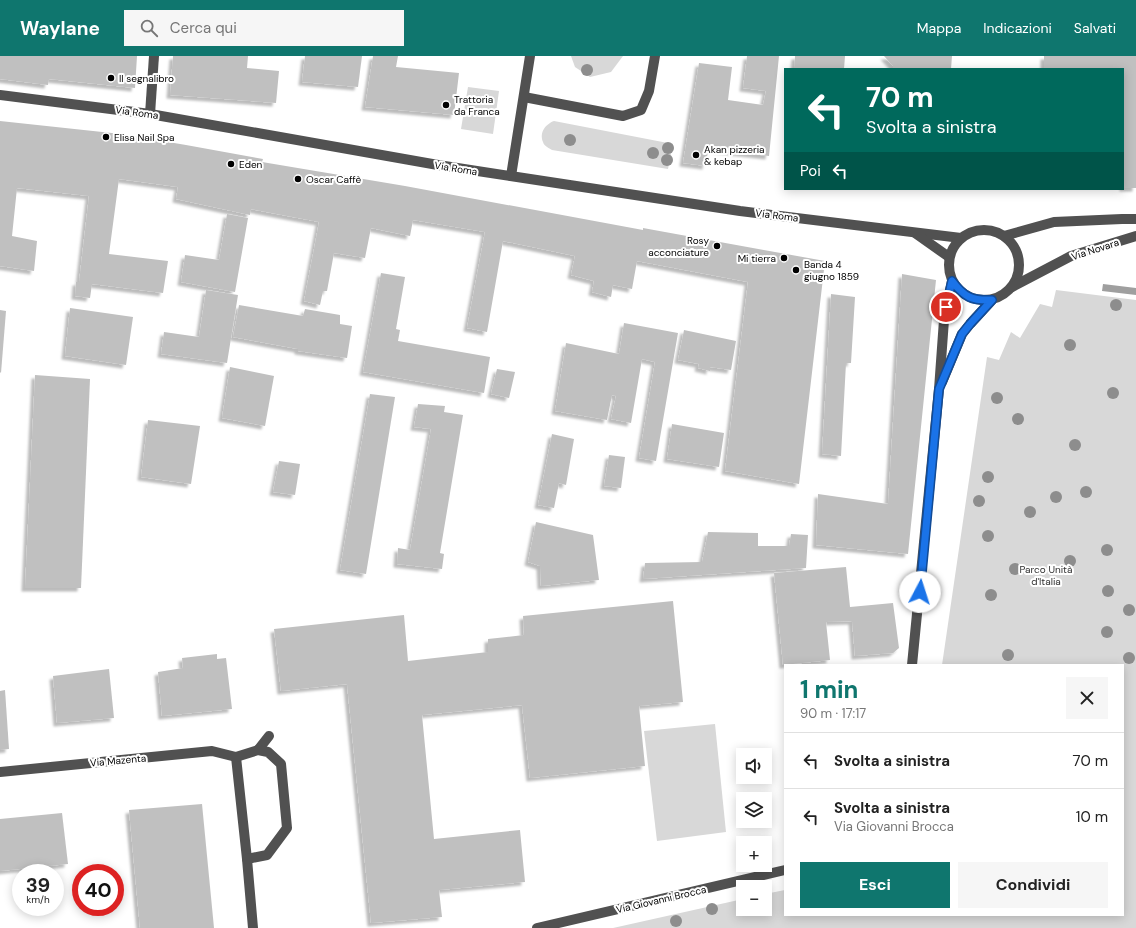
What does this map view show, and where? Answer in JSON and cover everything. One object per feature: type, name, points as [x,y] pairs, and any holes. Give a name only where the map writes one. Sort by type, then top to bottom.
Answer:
[{"type":"street","points":[[150,114],[154,56]]},
{"type":"street","points":[[511,176],[530,56]]},
{"type":"street","points":[[524,97],[623,116],[641,110],[649,91],[654,56]]},
{"type":"street","name":"Via Roma","points":[[0,95],[150,114],[438,165],[740,211],[914,231],[961,238]]},
{"type":"street","points":[[1004,236],[1054,222],[1136,219]]},
{"type":"street","points":[[982,230],[993,231],[1004,236],[1012,243],[1017,253],[1020,265],[1017,277],[1012,287],[1003,295],[992,300],[980,301],[969,298],[959,290],[952,281],[948,269],[949,257],[954,246],[961,238],[971,232],[982,230]]},
{"type":"street","points":[[914,231],[949,257]]},
{"type":"street","name":"Via Novara","points":[[1012,287],[1071,256],[1136,236]]},
{"type":"street","points":[[912,664],[939,389],[944,320],[952,281]]},
{"type":"street","points":[[939,389],[962,334],[992,300]]},
{"type":"street","points":[[258,750],[269,736]]},
{"type":"street","points":[[247,859],[267,855],[288,828],[281,764],[268,752],[258,750],[236,757],[253,928]]},
{"type":"street","name":"Via Mazenta","points":[[0,772],[212,751],[236,757]]},
{"type":"street","name":"Via Giovanni Brocca","points":[[537,928],[784,870]]},
{"type":"green space","points":[[571,56],[623,56],[611,72],[590,77],[575,67]]},
{"type":"green space","points":[[468,87],[499,91],[493,134],[461,129]]},
{"type":"green space","points":[[554,121],[673,144],[668,169],[552,150],[544,143],[542,135],[546,126]]},
{"type":"green space","name":"Parco Unità d'Italia","points":[[1056,290],[1136,300],[1136,928],[613,928],[736,901],[736,916],[772,916],[772,893],[784,890],[784,916],[1124,916],[1124,664],[942,664],[987,357],[999,360],[1011,332],[1020,338],[1040,304],[1052,307]]},
{"type":"green space","points":[[715,724],[726,832],[657,841],[644,731]]},
{"type":"shaded area","points":[[1103,284],[1136,288],[1136,295],[1102,291]]},
{"type":"building","points":[[0,56],[137,56],[135,88],[49,79],[48,85],[0,79]]},
{"type":"building","points":[[173,56],[248,56],[247,68],[279,71],[276,103],[170,95]]},
{"type":"building","points":[[305,56],[362,56],[358,87],[302,82]]},
{"type":"building","points":[[373,56],[398,56],[396,67],[459,73],[454,115],[365,107]]},
{"type":"building","points":[[747,56],[779,56],[769,156],[708,149],[706,166],[683,163],[699,63],[732,67],[728,100],[763,105],[766,91],[743,88]]},
{"type":"building","points":[[795,56],[845,56],[844,68],[794,68]]},
{"type":"building","points":[[884,56],[952,56],[951,68],[893,68]]},
{"type":"building","points":[[1044,56],[1136,56],[1136,188],[1124,188],[1124,68],[1044,68]]},
{"type":"building","points":[[0,121],[121,134],[186,145],[263,159],[262,162],[825,261],[799,484],[725,471],[748,282],[637,261],[632,289],[613,285],[611,297],[592,292],[594,281],[571,275],[575,256],[503,241],[487,332],[467,328],[485,232],[413,220],[410,236],[371,228],[365,258],[334,253],[327,291],[323,291],[320,305],[304,301],[319,222],[251,209],[250,215],[176,199],[178,187],[119,179],[109,254],[168,261],[163,293],[92,284],[90,298],[75,296],[76,282],[79,282],[89,196],[17,188],[12,236],[37,241],[34,271],[0,266]]},
{"type":"building","points":[[227,214],[248,218],[235,292],[181,282],[185,255],[219,260]]},
{"type":"building","points":[[381,273],[405,277],[396,329],[400,330],[398,341],[490,357],[484,393],[363,372]]},
{"type":"building","points":[[902,274],[936,280],[908,554],[816,545],[818,494],[888,504]]},
{"type":"building","points":[[206,290],[238,295],[227,363],[161,354],[164,332],[199,337]]},
{"type":"building","points":[[831,294],[855,297],[851,363],[846,363],[841,456],[822,454]]},
{"type":"building","points":[[239,305],[303,316],[305,309],[340,315],[340,324],[352,326],[347,358],[298,351],[298,349],[233,337]]},
{"type":"building","points":[[70,308],[133,317],[126,365],[65,356]]},
{"type":"building","points":[[0,310],[6,311],[1,373],[0,372]]},
{"type":"building","points":[[624,323],[678,333],[656,461],[639,458],[655,362],[642,359],[631,423],[611,419],[616,396],[612,395],[607,420],[555,411],[566,343],[619,354]]},
{"type":"building","points":[[684,330],[736,341],[731,370],[710,367],[710,371],[698,368],[699,364],[678,360]]},
{"type":"building","points":[[230,367],[274,376],[265,426],[222,418]]},
{"type":"building","points":[[497,369],[515,372],[509,398],[491,394]]},
{"type":"building","points":[[35,375],[90,379],[81,588],[25,588]]},
{"type":"building","points":[[370,394],[395,397],[366,574],[340,570]]},
{"type":"building","points":[[418,404],[445,406],[444,412],[463,415],[440,553],[444,554],[442,569],[397,564],[398,548],[410,550],[431,429],[414,427]]},
{"type":"building","points":[[148,420],[200,426],[191,484],[141,477]]},
{"type":"building","points":[[672,424],[724,433],[719,467],[667,459]]},
{"type":"building","points":[[552,434],[574,439],[566,485],[559,483],[554,508],[538,505]]},
{"type":"building","points":[[609,455],[625,457],[621,488],[604,486]]},
{"type":"building","points":[[279,461],[300,464],[295,495],[273,492]]},
{"type":"building","points":[[536,522],[593,535],[599,580],[541,586],[540,566],[528,562]]},
{"type":"building","points":[[708,532],[758,533],[758,546],[789,546],[791,534],[808,535],[806,568],[643,579],[645,563],[702,562]]},
{"type":"building","points":[[846,567],[850,607],[893,603],[899,648],[893,653],[855,656],[852,621],[826,622],[830,660],[783,665],[774,573]]},
{"type":"building","points":[[673,601],[683,702],[639,706],[645,766],[530,778],[522,705],[422,715],[434,839],[520,830],[525,882],[439,890],[442,917],[371,923],[347,684],[281,691],[274,629],[404,615],[408,661],[488,652],[488,639],[524,635],[523,616]]},
{"type":"building","points":[[217,654],[217,659],[226,658],[232,709],[162,716],[158,672],[183,668],[182,658]]},
{"type":"building","points":[[109,669],[114,718],[57,723],[53,676]]},
{"type":"building","points":[[5,690],[9,749],[0,750],[0,691]]},
{"type":"building","points":[[202,804],[214,928],[140,928],[129,810]]},
{"type":"building","points":[[62,813],[68,864],[12,864],[12,870],[0,871],[0,819]]},
{"type":"place","name":"Il segnalibro","points":[[111,78]]},
{"type":"place","name":"Trattoria da Franca","points":[[446,105]]},
{"type":"place","name":"Elisa Nail Spa","points":[[106,137]]},
{"type":"place","name":"Akan pizzeria & kebap","points":[[696,155]]},
{"type":"place","name":"Eden","points":[[231,164]]},
{"type":"place","name":"Oscar Caffè","points":[[298,179]]},
{"type":"place","name":"Rosy acconciature","points":[[717,246]]},
{"type":"place","name":"Mi tierra","points":[[784,258]]},
{"type":"place","name":"Banda 4 giugno 1859","points":[[796,270]]},
{"type":"route","points":[[920,592],[939,389],[962,334],[992,300],[980,301],[969,298],[959,290],[952,281],[946,307]]}]
